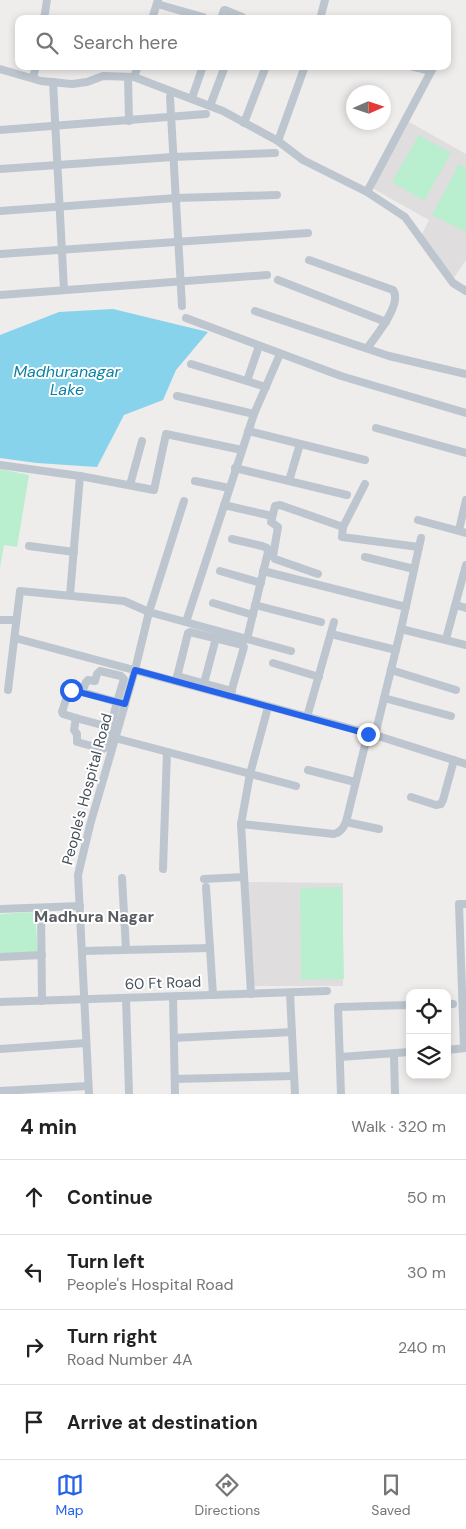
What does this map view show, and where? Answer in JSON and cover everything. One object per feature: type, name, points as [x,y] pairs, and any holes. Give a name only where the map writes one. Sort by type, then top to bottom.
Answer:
[{"type":"street","points":[[45,15],[47,0]]},
{"type":"street","points":[[321,15],[325,0]]},
{"type":"street","points":[[153,15],[157,2],[197,15]]},
{"type":"street","points":[[222,15],[224,10],[237,15]]},
{"type":"street","points":[[0,68],[33,78],[72,84],[87,82],[103,76],[131,77],[210,106],[278,141],[303,160],[367,192],[405,217],[453,283],[466,291]]},
{"type":"street","points":[[33,78],[35,70]]},
{"type":"street","points":[[129,121],[131,77],[135,70]]},
{"type":"street","points":[[192,98],[202,70]]},
{"type":"street","points":[[210,106],[224,70]]},
{"type":"street","points":[[244,123],[264,70]]},
{"type":"street","points":[[278,141],[304,70]]},
{"type":"street","points":[[367,192],[431,70]]},
{"type":"street","points":[[53,82],[64,290]]},
{"type":"street","points":[[170,98],[182,306]]},
{"type":"street","points":[[0,130],[206,114]]},
{"type":"street","points":[[0,169],[173,156],[276,153]]},
{"type":"street","points":[[0,211],[176,198],[276,194]]},
{"type":"street","points":[[0,254],[308,233]]},
{"type":"street","points":[[309,260],[393,290],[396,296],[386,322],[368,348]]},
{"type":"street","points":[[0,295],[267,275]]},
{"type":"street","points":[[278,280],[386,322]]},
{"type":"street","points":[[256,311],[389,356],[466,374]]},
{"type":"street","points":[[186,318],[341,376],[466,413]]},
{"type":"street","points":[[247,382],[259,346]]},
{"type":"street","points":[[186,622],[235,468],[254,414],[280,354]]},
{"type":"street","points":[[191,364],[266,387]]},
{"type":"street","points":[[177,396],[254,414]]},
{"type":"street","points":[[376,428],[466,454]]},
{"type":"street","points":[[248,431],[364,460]]},
{"type":"street","points":[[0,465],[80,476],[154,490],[166,434],[242,450]]},
{"type":"street","points":[[130,485],[142,442]]},
{"type":"street","points":[[289,481],[300,444]]},
{"type":"street","points":[[235,468],[347,495]]},
{"type":"street","points":[[70,595],[80,476]]},
{"type":"street","points":[[194,481],[229,488]]},
{"type":"street","points":[[365,484],[342,527],[342,537],[419,547]]},
{"type":"street","name":"People's Hospital Road","points":[[89,1090],[78,875],[115,738],[114,728],[121,703],[135,670],[149,612],[184,500]]},
{"type":"street","points":[[418,520],[462,531],[466,500]]},
{"type":"street","points":[[318,574],[275,559],[273,556],[279,530],[271,522],[275,506],[280,505],[342,527]]},
{"type":"street","points":[[224,506],[272,516]]},
{"type":"street","points":[[241,824],[334,834],[343,829],[355,782],[384,698],[421,538]]},
{"type":"street","points":[[232,539],[267,548],[268,552],[247,639]]},
{"type":"street","points":[[29,546],[74,552]]},
{"type":"street","points":[[365,557],[414,569]]},
{"type":"street","points":[[446,639],[466,569]]},
{"type":"street","points":[[220,571],[261,583]]},
{"type":"street","points":[[263,571],[406,608]]},
{"type":"street","points":[[8,690],[20,591],[124,602],[149,612],[291,651]]},
{"type":"street","points":[[213,603],[253,615]]},
{"type":"street","points":[[255,605],[322,622]]},
{"type":"street","points":[[456,605],[466,608]]},
{"type":"street","points":[[0,620],[16,620]]},
{"type":"street","points":[[307,717],[334,622]]},
{"type":"street","points":[[401,629],[466,645]]},
{"type":"street","points":[[176,679],[188,633],[192,632],[216,638],[244,647],[231,694]]},
{"type":"street","points":[[331,634],[396,650]]},
{"type":"street","points":[[15,638],[203,686],[268,707],[372,734],[466,764]]},
{"type":"street","points":[[203,686],[216,638]]},
{"type":"street","points":[[273,663],[318,677]]},
{"type":"street","points":[[391,670],[456,690]]},
{"type":"street","points":[[76,718],[74,730],[77,734],[77,742],[104,749],[114,728],[63,714],[62,712],[69,690],[121,703],[124,679],[122,676],[100,672],[97,674],[95,681],[88,680],[86,682],[82,692]]},
{"type":"street","points":[[384,698],[451,716]]},
{"type":"street","points":[[251,994],[241,824],[250,774],[268,707]]},
{"type":"street","points":[[115,738],[296,786]]},
{"type":"street","points":[[163,869],[167,752]]},
{"type":"street","points":[[410,797],[441,804],[454,760]]},
{"type":"street","points":[[308,770],[355,782]]},
{"type":"street","points":[[346,822],[379,829]]},
{"type":"street","points":[[213,995],[205,883],[244,877]]},
{"type":"street","points":[[122,878],[126,949]]},
{"type":"street","points":[[451,1050],[465,1048],[459,904],[466,904]]},
{"type":"street","points":[[0,909],[80,906]]},
{"type":"street","points":[[41,908],[42,1001]]},
{"type":"street","points":[[82,951],[210,948]]},
{"type":"street","points":[[0,957],[42,955]]},
{"type":"street","name":"60 Ft Road","points":[[0,1002],[327,991]]},
{"type":"street","points":[[290,993],[295,1094]]},
{"type":"street","points":[[172,997],[176,1094]]},
{"type":"street","points":[[126,998],[129,1094]]},
{"type":"street","points":[[341,1094],[338,1007],[406,1005]]},
{"type":"street","points":[[174,1038],[292,1032]]},
{"type":"street","points":[[0,1049],[86,1044]]},
{"type":"street","points":[[340,1057],[406,1052]]},
{"type":"street","points":[[394,1054],[395,1094]]},
{"type":"street","points":[[175,1079],[294,1076]]},
{"type":"street","points":[[0,1091],[89,1090]]},
{"type":"shaded area","points":[[409,122],[466,154],[466,260],[453,279],[421,236],[429,220],[372,188]]},
{"type":"shaded area","points":[[246,882],[343,883],[343,986],[251,986]]},
{"type":"green space","points":[[419,135],[451,153],[424,201],[392,182]]},
{"type":"green space","points":[[459,164],[466,168],[466,232],[432,215]]},
{"type":"green space","points":[[0,469],[29,475],[17,547],[4,545],[0,568]]},
{"type":"green space","points":[[342,887],[344,979],[301,980],[300,888]]},
{"type":"green space","points":[[35,912],[38,952],[0,954],[0,914]]},
{"type":"water","name":"Madhuranagar Lake","points":[[113,309],[208,332],[176,370],[163,400],[124,415],[97,467],[37,463],[0,458],[0,335],[59,312]]},
{"type":"district","name":"Madhura Nagar","points":[[94,916]]},
{"type":"route","points":[[71,690],[125,704],[135,670],[368,734]]}]
